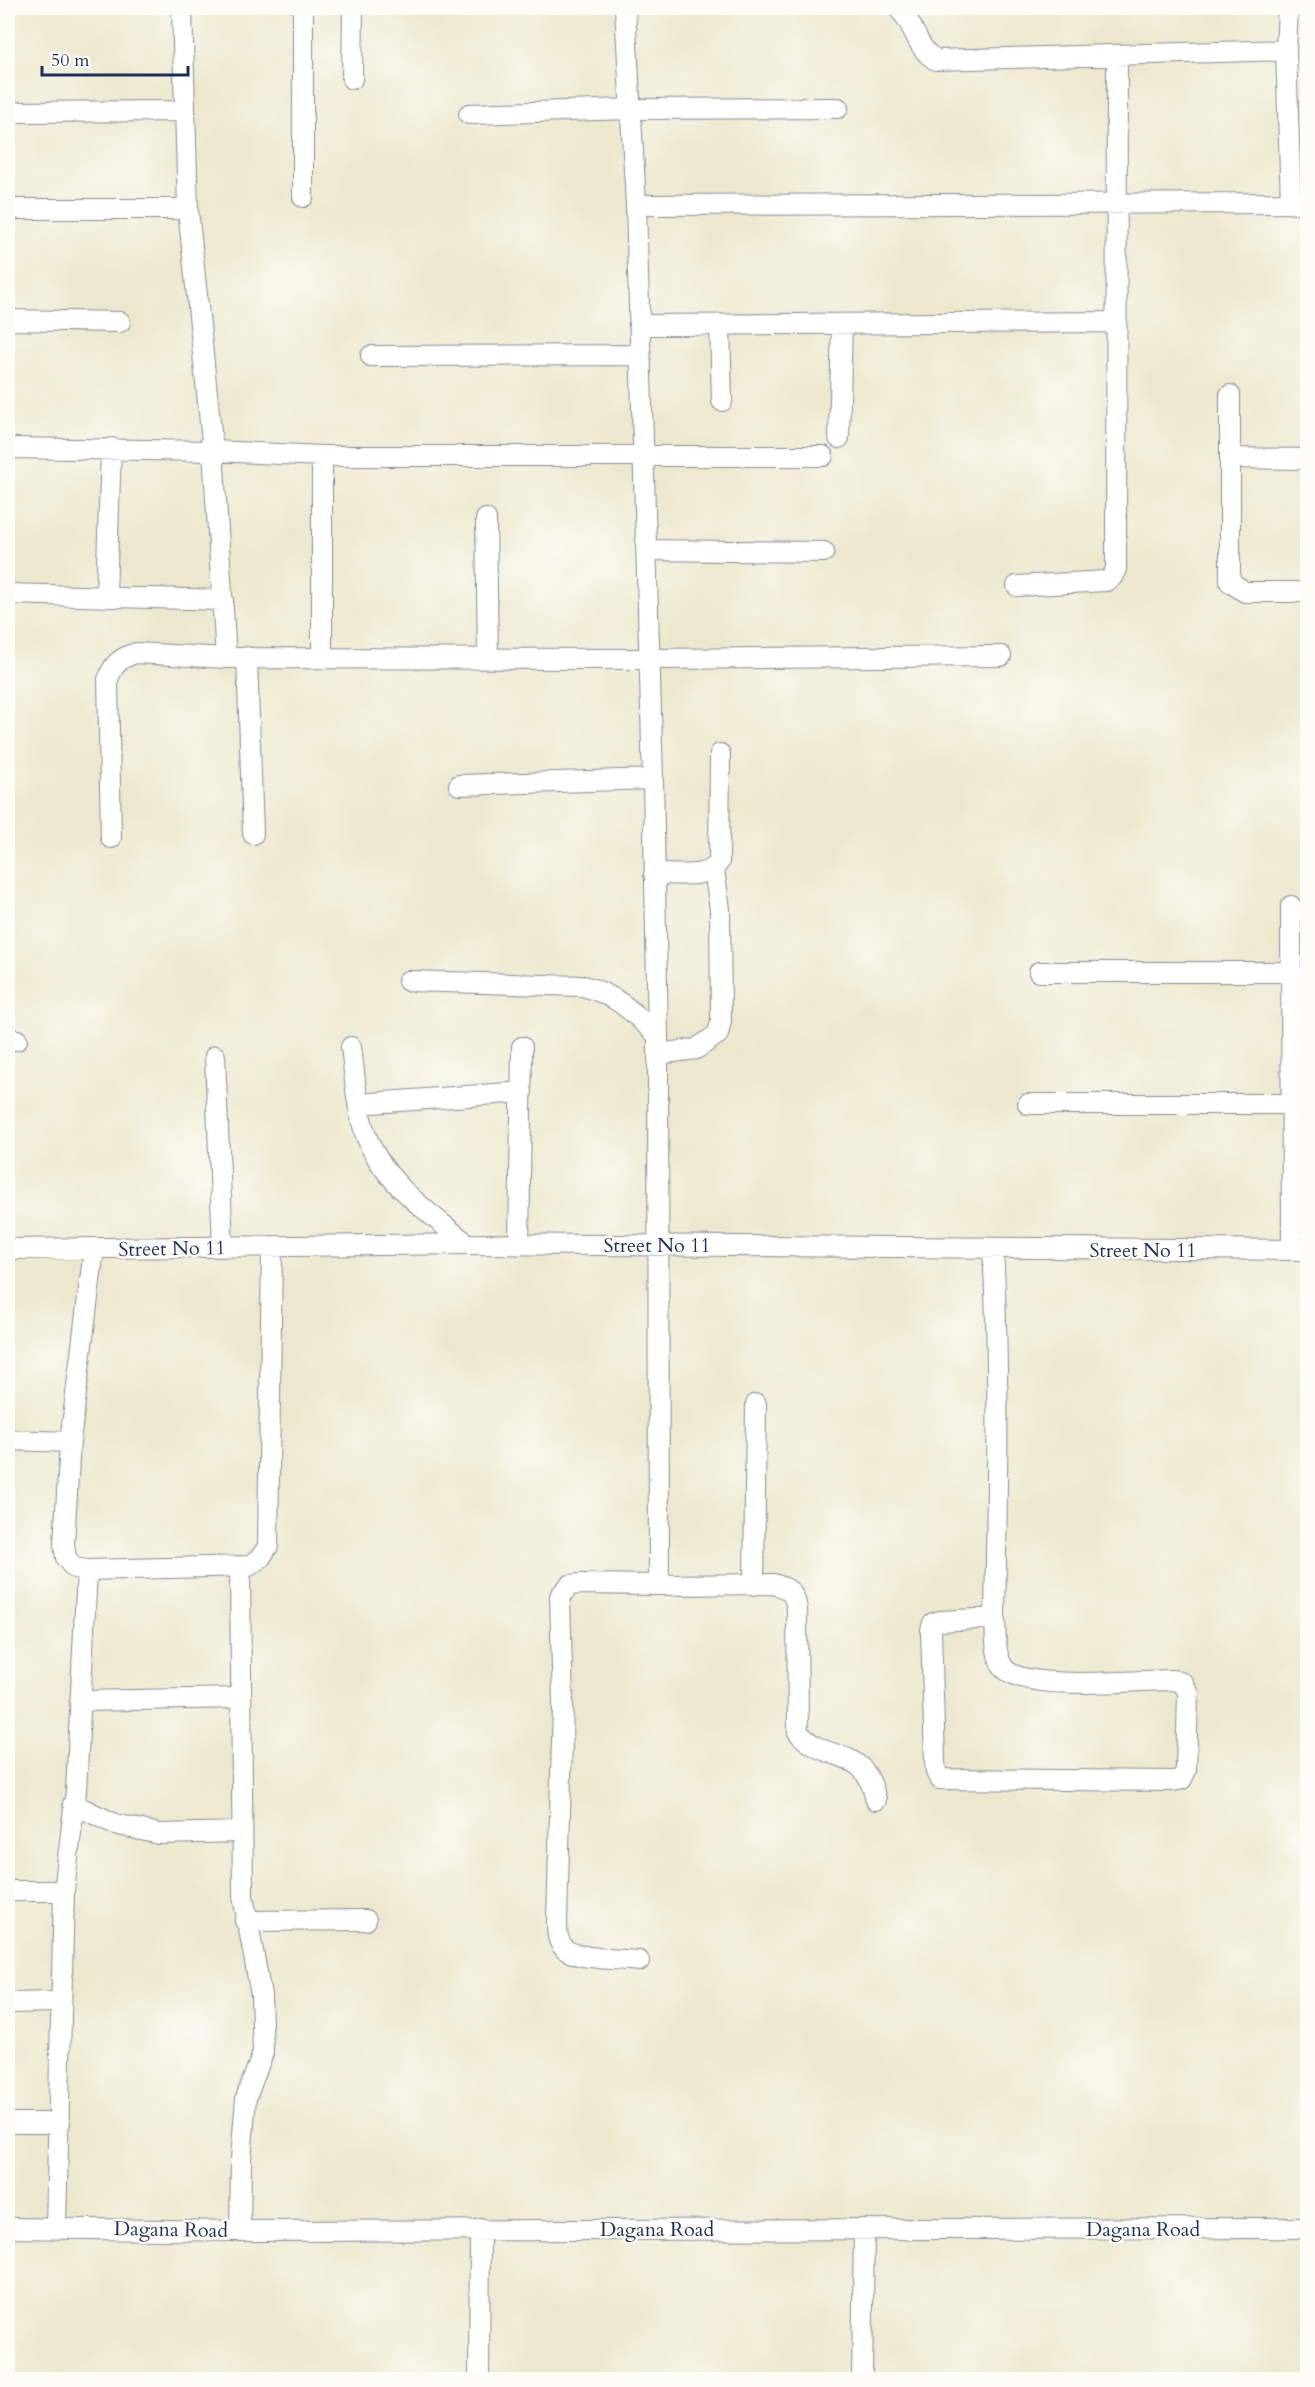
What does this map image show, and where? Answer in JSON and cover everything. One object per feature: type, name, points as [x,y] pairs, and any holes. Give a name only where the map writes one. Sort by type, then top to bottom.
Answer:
[{"type":"street","points":[[182,8],[188,209],[213,451],[226,658]]},
{"type":"street","points":[[303,8],[303,197]]},
{"type":"street","points":[[352,79],[353,8]]},
{"type":"street","points":[[626,8],[636,205],[653,779],[658,1045],[659,1585]]},
{"type":"street","points":[[898,8],[910,23],[926,54],[936,60],[1286,50]]},
{"type":"street","points":[[636,205],[1299,203],[1286,50],[1288,8]]},
{"type":"street","points":[[1017,586],[1106,581],[1112,577],[1116,569],[1117,56]]},
{"type":"street","points":[[469,114],[631,109],[838,108]]},
{"type":"street","points":[[8,112],[185,111]]},
{"type":"street","points":[[8,209],[188,209]]},
{"type":"street","points":[[8,320],[120,322]]},
{"type":"street","points":[[639,325],[1116,322]]},
{"type":"street","points":[[839,438],[842,324]]},
{"type":"street","points":[[720,325],[722,401]]},
{"type":"street","points":[[371,356],[639,354]]},
{"type":"street","points":[[1230,395],[1230,582],[1245,592],[1308,592]]},
{"type":"street","points":[[8,448],[111,448],[322,456],[823,456]]},
{"type":"street","points":[[106,596],[111,448]]},
{"type":"street","points":[[322,456],[322,658]]},
{"type":"street","points":[[1230,458],[1308,459]]},
{"type":"street","points":[[486,519],[488,658]]},
{"type":"street","points":[[648,550],[824,552]]},
{"type":"street","points":[[8,594],[223,600]]},
{"type":"street","points":[[111,838],[108,679],[113,665],[122,657],[136,653],[226,658],[649,659],[1001,656]]},
{"type":"street","points":[[248,657],[252,834]]},
{"type":"street","points":[[654,874],[705,873],[714,870],[719,862],[720,754]]},
{"type":"street","points":[[459,785],[653,779]]},
{"type":"street","points":[[408,981],[583,986],[605,991],[622,1002],[658,1045],[696,1049],[718,1034],[721,1021],[720,909],[714,870]]},
{"type":"street","points":[[1291,906],[1292,1104],[1300,1250]]},
{"type":"street","points":[[1040,972],[1292,972]]},
{"type":"street","points":[[351,1047],[358,1104],[366,1136],[380,1164],[397,1185],[467,1244]]},
{"type":"street","points":[[519,1245],[522,1047]]},
{"type":"street","points":[[215,1056],[223,1247]]},
{"type":"street","points":[[358,1104],[522,1092]]},
{"type":"street","points":[[1028,1104],[1292,1104]]},
{"type":"street","name":"Street No 11","points":[[8,1249],[272,1248],[467,1244],[1300,1250]]},
{"type":"street","points":[[94,1249],[70,1442],[66,1558],[74,1568],[87,1570],[249,1566],[261,1557],[268,1546],[272,1248]]},
{"type":"street","points":[[993,1249],[998,1331],[995,1618],[996,1646],[1003,1667],[1016,1677],[1040,1682],[1173,1680],[1183,1683],[1188,1692],[1186,1770],[1182,1779],[1173,1781],[940,1779],[934,1762],[931,1630],[933,1623],[940,1620],[995,1618]]},
{"type":"street","points":[[754,1585],[756,1404]]},
{"type":"street","points":[[8,1440],[70,1442]]},
{"type":"street","points":[[240,1566],[245,1921],[261,1995],[263,2053],[246,2098],[241,2159],[240,2231]]},
{"type":"street","points":[[56,2227],[64,1891],[73,1804],[87,1570]]},
{"type":"street","points":[[639,1960],[576,1955],[565,1950],[558,1938],[562,1705],[559,1602],[563,1590],[570,1585],[787,1587],[794,1595],[797,1608],[798,1732],[805,1741],[849,1758],[864,1770],[872,1785],[876,1800]]},
{"type":"street","points":[[80,1701],[241,1698]]},
{"type":"street","points":[[73,1804],[115,1824],[159,1834],[242,1832]]},
{"type":"street","points":[[8,1891],[64,1891]]},
{"type":"street","points":[[245,1921],[366,1920]]},
{"type":"street","points":[[8,2003],[61,2002]]},
{"type":"street","points":[[8,2123],[60,2123]]},
{"type":"street","name":"Dagana Road","points":[[8,2228],[240,2231],[1308,2228]]},
{"type":"street","points":[[479,2379],[480,2229]]},
{"type":"street","points":[[862,2379],[864,2229]]}]
